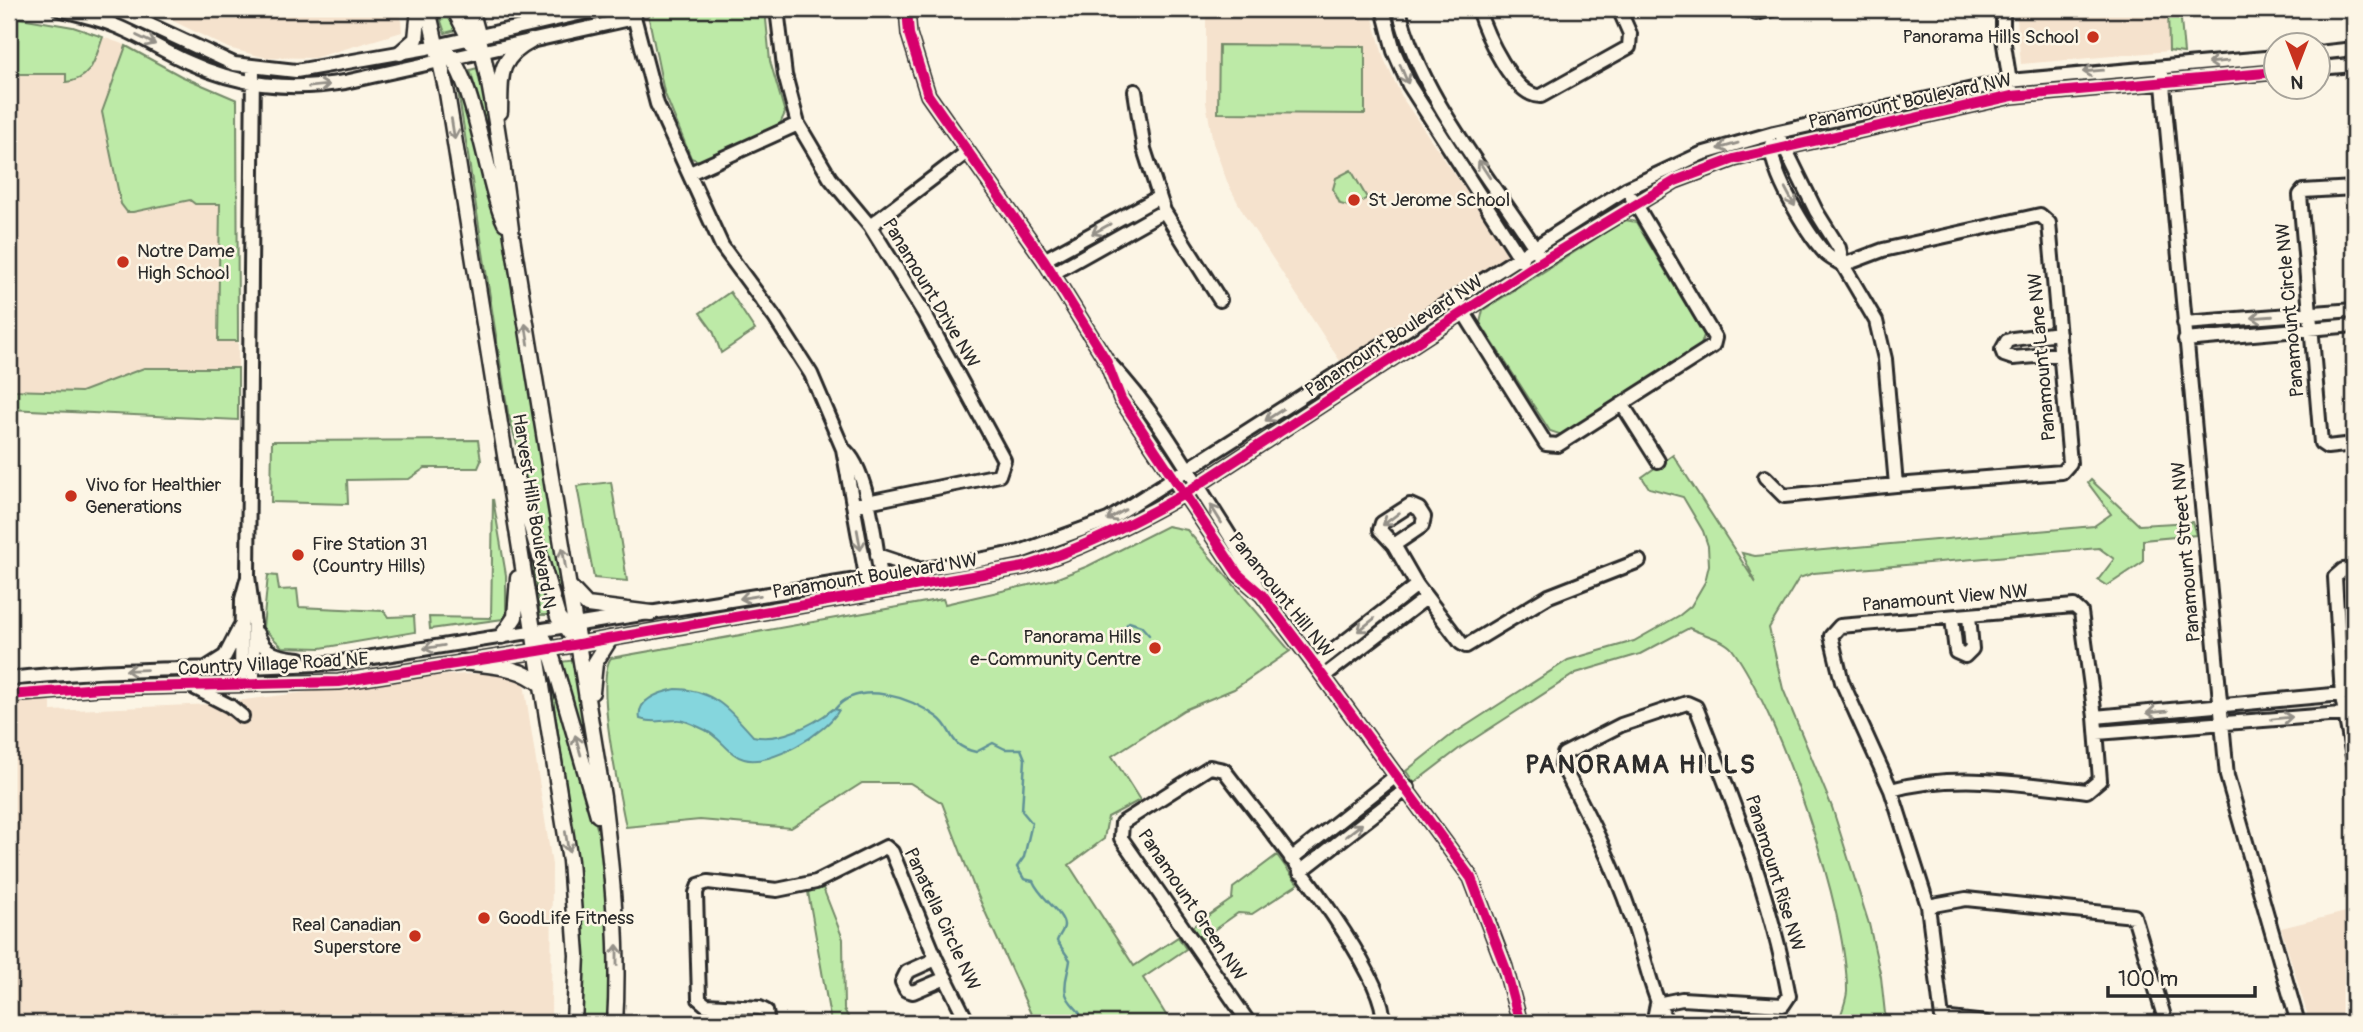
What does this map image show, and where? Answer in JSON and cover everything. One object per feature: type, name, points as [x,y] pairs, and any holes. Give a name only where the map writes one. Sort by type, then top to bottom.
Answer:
[{"type":"main road","points":[[400,53],[416,39],[419,9]]},
{"type":"main road","points":[[428,9],[438,45],[462,76],[499,212],[512,237]]},
{"type":"main road","points":[[454,9],[474,36]]},
{"type":"main road","name":"Harvest Hills Boulevard N","points":[[471,9],[474,36],[483,50],[500,144],[512,237],[568,585],[569,626],[578,644],[611,857],[617,939],[615,1023]]},
{"type":"main road","points":[[500,144],[501,79],[505,62],[512,51],[531,41]]},
{"type":"main road","name":"Harvest Hills Boulevard N","points":[[447,60],[500,425],[535,632]]},
{"type":"main road","points":[[500,425],[569,626]]},
{"type":"main road","points":[[502,636],[513,623],[518,607],[516,521]]},
{"type":"main road","points":[[568,585],[587,605],[651,613]]},
{"type":"main road","points":[[535,632],[544,639],[542,685],[573,884],[577,955],[574,1023]]},
{"type":"main road","points":[[590,721],[595,663],[610,639]]},
{"type":"main road","points":[[543,651],[611,857]]},
{"type":"main road","points":[[462,662],[514,668],[542,685]]},
{"type":"street","points":[[59,9],[113,24],[187,61],[251,83],[297,88],[447,60],[531,41],[633,13],[657,104],[722,246],[775,318],[811,374],[843,449],[869,595]]},
{"type":"street","points":[[115,9],[217,57],[253,68],[296,71],[320,69],[400,53],[600,9]]},
{"type":"street","name":"Panamount Drive NW","points":[[777,9],[785,75],[798,124],[830,178],[870,226],[924,313],[1004,460],[999,475],[853,505]]},
{"type":"street","name":"Panamount Hill NW","points":[[907,9],[912,44],[928,95],[1044,260],[1106,359],[1138,393],[1249,567],[1262,595]]},
{"type":"street","points":[[1383,9],[1394,51],[1409,85],[1529,269]]},
{"type":"street","points":[[1399,9],[1405,32],[1426,81],[1543,260]]},
{"type":"street","points":[[1478,9],[1483,26],[1500,57],[1523,91],[1532,97],[1541,96],[1629,47],[1630,34],[1619,9]]},
{"type":"street","points":[[1747,9],[1756,13],[1773,9]]},
{"type":"street","points":[[2003,9],[2012,96]]},
{"type":"street","points":[[2332,51],[2354,49]]},
{"type":"street","name":"Panamount Boulevard NW","points":[[543,651],[977,578],[1069,553],[1124,528],[1184,494],[1543,260],[1675,181],[1734,159],[2012,96],[2262,59]]},
{"type":"street","points":[[2332,67],[2354,65]]},
{"type":"street","name":"Panamount Boulevard NW","points":[[535,632],[923,570],[1020,552],[1068,537],[1108,520],[1174,480],[1626,189],[1701,154],[1774,133],[2010,81],[2137,67],[2162,74],[2262,72]]},
{"type":"street","points":[[247,685],[248,624],[242,600],[248,576],[253,68]]},
{"type":"street","name":"Panamount Street NW","points":[[2162,74],[2227,776],[2298,1023]]},
{"type":"street","points":[[1135,91],[1144,149],[1164,211],[1220,300]]},
{"type":"street","points":[[690,173],[798,124]]},
{"type":"street","points":[[1774,133],[1787,146],[1799,179],[1839,248],[1843,265],[1876,321],[1885,359],[1896,485]]},
{"type":"street","points":[[1774,133],[1772,150],[1784,185],[1802,219],[1826,254],[1843,265]]},
{"type":"street","points":[[870,226],[967,152]]},
{"type":"street","name":"Panamount Circle NW","points":[[2354,188],[2303,191],[2300,195],[2321,443],[2327,447],[2354,444]]},
{"type":"street","points":[[1455,298],[1546,444],[1558,445],[1713,346],[1715,338],[1626,189]]},
{"type":"street","points":[[1044,260],[1159,197]]},
{"type":"street","points":[[1052,274],[1164,211]]},
{"type":"street","name":"Panamount Lane NW","points":[[1766,477],[1784,496],[2062,472],[2070,463],[2049,223],[2040,215],[1883,250],[1843,265]]},
{"type":"street","points":[[2184,323],[2354,310]]},
{"type":"street","points":[[2185,340],[2354,325]]},
{"type":"street","points":[[2059,333],[2013,339],[2007,341],[2002,350],[2004,355],[2013,358],[2061,354]]},
{"type":"street","points":[[1361,358],[1371,372]]},
{"type":"street","name":"Panamount Hill NW","points":[[1106,359],[1121,399],[1238,574],[1262,595],[1408,788],[1471,877],[1506,967],[1520,1023]]},
{"type":"street","points":[[1622,404],[1658,461]]},
{"type":"street","points":[[843,449],[853,456],[867,501],[884,592]]},
{"type":"street","points":[[1394,545],[1422,592],[1461,643],[1472,645],[1549,596],[1639,561]]},
{"type":"street","points":[[877,555],[901,566],[923,570]]},
{"type":"street","points":[[2354,569],[2343,569],[2335,577],[2354,762]]},
{"type":"street","points":[[1315,665],[1422,592]]},
{"type":"street","points":[[1324,676],[1422,592]]},
{"type":"street","name":"Panamount View NW","points":[[1891,790],[1917,782],[1965,780],[2087,790],[2100,780],[2097,733],[2081,612],[2074,607],[1840,626],[1831,636],[1842,682],[1891,790],[1928,906],[1942,1018],[1986,1023]]},
{"type":"street","points":[[1952,618],[1956,652],[1965,656],[1972,649],[1969,616]]},
{"type":"street","points":[[248,624],[260,644],[278,657],[335,663]]},
{"type":"street","points":[[204,669],[225,656],[248,624]]},
{"type":"street","name":"Country Village Road NE","points":[[9,679],[123,671],[335,663],[535,632]]},
{"type":"street","name":"Country Village Road NE","points":[[9,695],[87,689],[339,682],[543,651]]},
{"type":"street","points":[[192,687],[230,706],[242,716]]},
{"type":"street","points":[[2095,717],[2348,695]]},
{"type":"street","name":"Panamount Rise NW","points":[[1657,1004],[1682,999],[1783,1005],[1789,996],[1782,959],[1731,796],[1696,707],[1687,703],[1621,725],[1564,754],[1562,765],[1606,850],[1632,919],[1657,1004],[1667,1023]]},
{"type":"street","points":[[2097,733],[2349,713]]},
{"type":"street","name":"Panamount Green NW","points":[[1250,1023],[1121,838],[1122,823],[1210,767],[1224,770],[1353,946],[1381,1000],[1383,1014],[1375,1023]]},
{"type":"street","points":[[1291,859],[1397,775]]},
{"type":"street","points":[[1300,872],[1408,788]]},
{"type":"street","name":"Panatella Circle NW","points":[[768,1023],[766,1011],[760,1008],[706,1005],[699,999],[696,893],[699,885],[708,882],[777,890],[816,882],[886,847],[892,852],[936,959],[968,1023]]},
{"type":"street","points":[[1928,906],[1966,900],[2134,916],[2166,1023]]},
{"type":"street","points":[[936,959],[907,972],[902,982],[904,986],[913,992],[946,978]]},
{"type":"street","name":"Panamount Rise NW","points":[[1653,1023],[1657,1004]]},
{"type":"shaded area","points":[[149,9],[400,9],[402,32],[314,58],[263,57],[228,48]]},
{"type":"shaded area","name":"Panorama Hills School","points":[[2016,9],[2168,9],[2169,51],[2021,64]]},
{"type":"shaded area","name":"St Jerome School","points":[[1371,11],[1384,59],[1403,99],[1510,255],[1340,361],[1245,216],[1228,184],[1213,143],[1206,102],[1206,13]]},
{"type":"shaded area","name":"Notre Dame High School","points":[[9,16],[94,34],[131,47],[181,76],[237,100],[238,368],[144,368],[81,392],[9,390]]},
{"type":"shaded area","points":[[503,672],[524,683],[552,865],[551,1023],[336,1023],[290,1016],[134,1023],[9,1023],[9,704],[51,699],[51,711],[212,704],[433,676]]},
{"type":"shaded area","points":[[2354,910],[2354,1023],[2310,1023],[2281,928]]},
{"type":"green space","points":[[437,9],[446,9],[456,30],[445,33]]},
{"type":"green space","points":[[647,9],[765,9],[770,61],[785,113],[780,124],[702,162],[691,158],[664,92]]},
{"type":"green space","points":[[2168,9],[2180,9],[2184,53],[2169,51]]},
{"type":"green space","points":[[9,16],[73,27],[103,37],[95,60],[82,77],[66,82],[66,74],[9,74]]},
{"type":"green space","points":[[1219,45],[1365,46],[1365,114],[1218,113]]},
{"type":"green space","points":[[126,46],[181,76],[237,100],[238,341],[218,341],[220,204],[195,204],[190,200],[127,212],[121,204],[102,112]]},
{"type":"green space","points":[[481,67],[491,128],[487,129],[470,70]]},
{"type":"green space","points":[[457,84],[461,84],[506,242],[566,599],[560,599],[508,413]]},
{"type":"green space","points":[[1351,170],[1367,198],[1352,207],[1340,204],[1333,189],[1336,178]]},
{"type":"green space","points":[[1625,220],[1636,222],[1704,335],[1701,345],[1562,435],[1550,431],[1480,323],[1483,310]]},
{"type":"green space","points":[[730,292],[755,330],[721,353],[713,331],[700,313]]},
{"type":"green space","points":[[144,368],[238,368],[238,420],[9,409],[9,390],[81,392]]},
{"type":"green space","points":[[478,440],[481,461],[478,468],[425,468],[409,479],[347,480],[348,504],[271,502],[272,441]]},
{"type":"green space","points":[[1673,455],[1756,583],[1742,553],[1755,556],[2094,526],[2111,514],[2088,483],[2091,480],[2139,525],[2192,522],[2196,535],[2143,540],[2143,562],[2107,586],[2098,580],[2114,559],[2099,548],[1814,573],[1799,578],[1769,628],[1783,689],[1832,807],[1869,924],[1881,977],[1886,1023],[1838,1023],[1847,992],[1844,957],[1824,865],[1790,765],[1770,719],[1751,679],[1732,649],[1724,642],[1689,628],[1640,654],[1576,673],[1460,748],[1414,783],[1406,771],[1450,736],[1568,660],[1634,641],[1691,606],[1705,582],[1709,565],[1708,546],[1703,531],[1683,497],[1649,488],[1642,477]]},
{"type":"green space","points":[[611,482],[627,581],[594,578],[577,486]]},
{"type":"green space","points":[[493,499],[506,575],[506,615],[503,619],[430,629],[429,617],[491,618]]},
{"type":"green space","points":[[1167,526],[1187,530],[1290,651],[1234,689],[1184,710],[1112,756],[1140,800],[1108,817],[1104,839],[1069,865],[1134,966],[1178,937],[1186,949],[1143,978],[1171,1023],[1035,1023],[974,887],[942,803],[910,783],[862,783],[791,828],[700,820],[626,827],[607,713],[605,689],[611,658],[943,599],[945,604],[1055,579],[1088,566]]},
{"type":"green space","points":[[530,547],[552,613],[549,615],[540,615]]},
{"type":"green space","points":[[268,575],[277,576],[279,590],[297,589],[299,607],[384,611],[388,617],[414,616],[415,632],[321,648],[282,647],[263,628]]},
{"type":"green space","points":[[576,660],[586,733],[582,732],[560,662]]},
{"type":"green space","points":[[555,686],[605,855],[613,945],[610,1023],[582,1023],[579,897],[570,813],[551,687]]},
{"type":"green space","points":[[1277,855],[1298,884],[1252,914],[1238,913],[1201,939],[1192,927],[1232,899],[1233,888]]},
{"type":"green space","points":[[823,888],[843,939],[844,1009],[851,1023],[831,1023],[808,892]]},
{"type":"water","points":[[676,689],[711,697],[729,710],[753,736],[774,737],[795,731],[833,709],[839,710],[822,728],[796,746],[768,758],[744,759],[738,757],[708,731],[688,722],[640,719],[642,706],[646,702]]},
{"type":"waterway","points":[[1122,630],[1129,622],[1141,626],[1149,635]]},
{"type":"waterway","points":[[835,709],[845,700],[858,695],[871,693],[900,698],[937,717],[955,741],[966,749],[976,752],[993,743],[1005,749],[1021,749],[1025,759],[1022,811],[1032,823],[1024,857],[1017,867],[1024,879],[1033,881],[1063,920],[1064,927],[1057,941],[1070,960],[1065,989],[1070,1002],[1080,1014],[1082,1023]]},
{"type":"cycle path","points":[[907,9],[909,34],[928,95],[1044,260],[1106,360],[1121,399],[1238,574],[1262,595],[1471,878],[1505,967],[1520,1023]]},
{"type":"cycle path","points":[[9,695],[100,688],[339,682],[538,651],[1024,567],[1106,535],[1184,494],[1537,264],[1675,181],[1734,159],[2012,96],[2262,73]]},
{"type":"place","name":"Panorama Hills School","points":[[2093,37]]},
{"type":"place","name":"St Jerome School","points":[[1354,200]]},
{"type":"place","name":"Notre Dame High School","points":[[123,262]]},
{"type":"place","name":"Vivo for Healthier Generations","points":[[71,496]]},
{"type":"place","name":"Fire Station 31 (Country Hills)","points":[[298,555]]},
{"type":"place","name":"Panorama Hills e-Community Centre","points":[[1155,648]]},
{"type":"place","name":"GoodLife Fitness","points":[[484,918]]},
{"type":"place","name":"Real Canadian Superstore","points":[[415,936]]},
{"type":"district","name":"PANORAMA HILLS","points":[[1641,765]]}]
